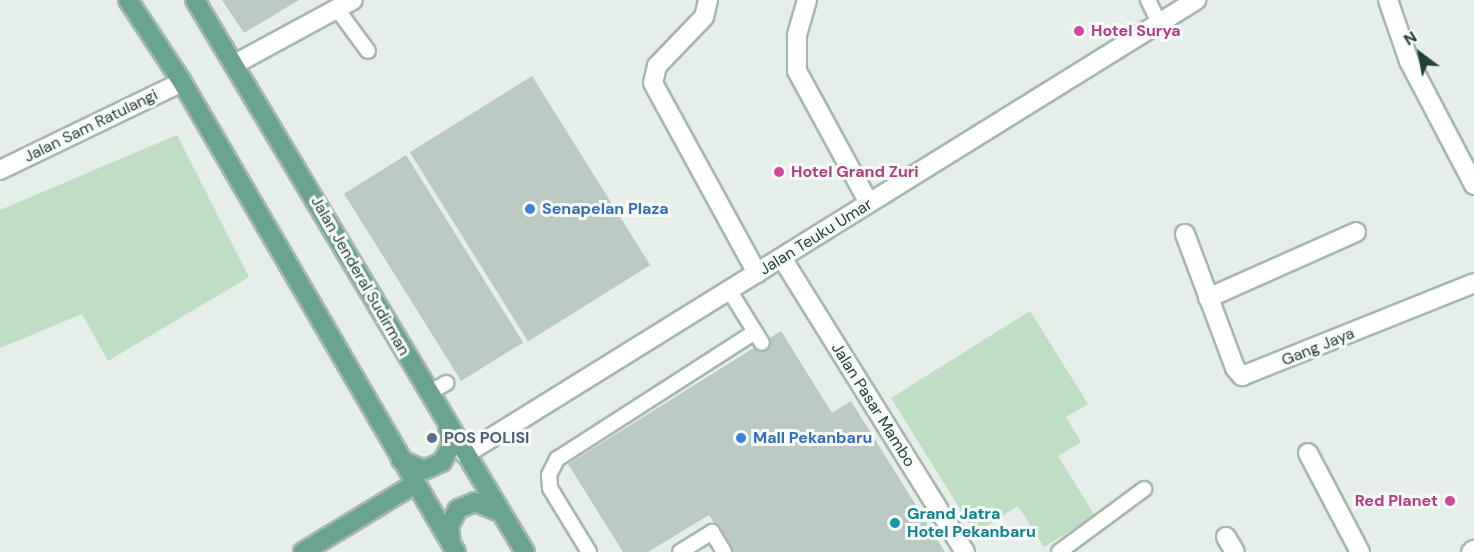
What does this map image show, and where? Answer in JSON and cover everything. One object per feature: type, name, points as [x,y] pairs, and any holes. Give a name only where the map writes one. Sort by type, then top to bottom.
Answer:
[{"type":"main road","points":[[128,0],[182,82],[399,458],[454,548]]},
{"type":"main road","name":"Jalan Jenderal Sudirman","points":[[195,0],[236,64],[448,426],[525,552]]},
{"type":"main road","points":[[399,458],[415,469],[424,470],[442,462],[451,446],[448,426]]},
{"type":"main road","points":[[303,552],[415,484]]},
{"type":"main road","points":[[454,548],[449,526],[458,509],[475,502],[494,506],[501,513]]},
{"type":"street","points":[[236,64],[353,0]]},
{"type":"street","points":[[708,0],[700,22],[657,66],[653,83],[757,273]]},
{"type":"street","points":[[807,0],[797,36],[797,71],[869,203]]},
{"type":"street","name":"Jalan Teuku Umar","points":[[465,454],[1196,0]]},
{"type":"street","points":[[1388,0],[1408,61],[1474,185]]},
{"type":"street","name":"Jalan Sam Ratulangi","points":[[0,170],[182,82]]},
{"type":"street","points":[[1208,298],[1356,232]]},
{"type":"street","name":"Gang Jaya","points":[[1185,234],[1236,370],[1247,376],[1474,283]]},
{"type":"street","name":"Jalan Pasar Mambo","points":[[782,258],[965,552]]},
{"type":"street","points":[[1308,453],[1360,552]]},
{"type":"lane","points":[[1148,0],[1159,23]]},
{"type":"lane","points":[[337,9],[368,51]]},
{"type":"lane","points":[[589,552],[550,488],[549,475],[557,459],[759,337],[729,290]]},
{"type":"lane","points":[[429,393],[446,383]]},
{"type":"lane","points":[[1059,552],[1144,489]]},
{"type":"lane","points":[[680,552],[712,532],[724,552]]},
{"type":"green space","points":[[177,135],[249,277],[108,361],[82,314],[0,348],[0,210]]},
{"type":"green space","points":[[1030,311],[1088,404],[1066,417],[1081,442],[1058,456],[1095,516],[1044,547],[1018,506],[975,533],[891,398]]},
{"type":"building","points":[[222,0],[299,0],[244,33]]},
{"type":"building","name":"Senapelan Plaza","points":[[532,76],[650,265],[528,341],[410,152]]},
{"type":"building","points":[[406,155],[523,342],[461,381],[344,194]]},
{"type":"building","name":"Mall Pekanbaru","points":[[781,331],[832,413],[851,401],[945,552],[732,552],[709,515],[648,552],[623,552],[568,464]]},
{"type":"place","name":"Hotel Surya","points":[[1079,31]]},
{"type":"place","name":"Hotel Grand Zuri","points":[[779,172]]},
{"type":"place","name":"Senapelan Plaza","points":[[530,209]]},
{"type":"place","name":"POS POLISI","points":[[432,438]]},
{"type":"place","name":"Mall Pekanbaru","points":[[741,438]]},
{"type":"place","name":"Red Planet","points":[[1450,501]]},
{"type":"place","name":"Grand Jatra Hotel Pekanbaru","points":[[895,523]]}]
